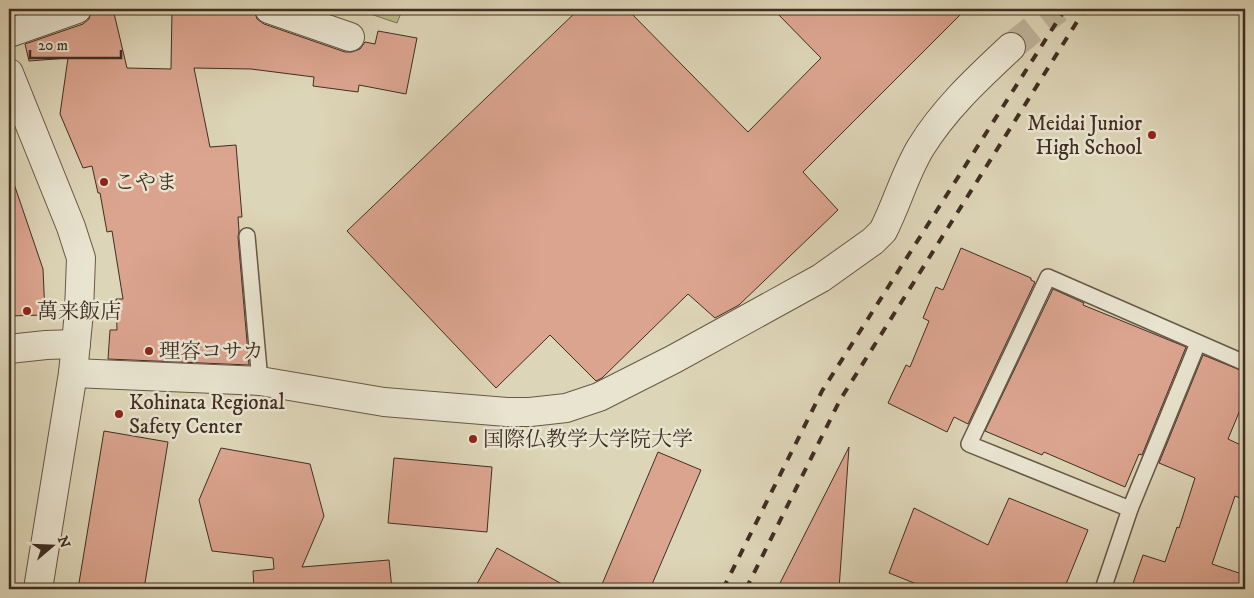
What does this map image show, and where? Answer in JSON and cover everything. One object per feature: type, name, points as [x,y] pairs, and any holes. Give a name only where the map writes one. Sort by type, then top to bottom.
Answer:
[{"type":"street","points":[[9,33],[77,9]]},
{"type":"street","points":[[269,9],[350,37]]},
{"type":"street","points":[[72,373],[260,381],[384,402],[506,412],[530,412],[566,408],[599,396],[674,359],[821,278],[873,241],[883,231],[920,148],[939,120],[962,93],[1011,47]]},
{"type":"street","points":[[12,89],[71,227],[81,258],[76,344],[38,589]]},
{"type":"street","points":[[9,349],[46,344],[76,344]]},
{"type":"lane","points":[[247,236],[260,381]]},
{"type":"lane","points":[[1130,509],[969,444],[1048,277],[1245,363]]},
{"type":"lane","points":[[1103,589],[1130,509],[1198,343]]},
{"type":"green space","points":[[356,9],[397,9],[401,13],[397,23]]},
{"type":"building","points":[[92,9],[113,9],[127,68],[171,69],[172,9],[254,9],[257,19],[264,24],[345,52],[360,49],[365,42],[375,44],[378,31],[417,38],[406,94],[359,85],[358,92],[313,86],[314,77],[251,69],[194,68],[210,147],[236,145],[242,217],[238,217],[238,237],[249,365],[108,359],[110,330],[117,330],[116,299],[123,299],[112,231],[107,232],[100,193],[98,193],[92,166],[83,168],[60,114],[68,58],[29,61],[25,44],[83,24],[89,19]]},
{"type":"building","points":[[579,9],[627,9],[748,132],[821,58],[773,9],[966,9],[803,172],[838,210],[739,305],[715,318],[688,294],[602,378],[596,381],[550,335],[496,388],[347,231]]},
{"type":"building","points":[[13,181],[43,269],[45,315],[9,316],[9,182]]},
{"type":"building","points":[[961,248],[1031,278],[1035,282],[968,424],[954,417],[947,432],[888,403],[906,365],[910,367],[929,321],[923,318],[936,287],[943,290]]},
{"type":"building","points":[[1053,289],[1084,303],[1083,305],[1186,347],[1142,455],[1139,454],[1125,487],[1044,452],[1042,455],[985,431]]},
{"type":"building","points":[[1203,355],[1245,372],[1245,398],[1228,439],[1245,447],[1245,500],[1235,496],[1212,564],[1245,575],[1245,589],[1131,589],[1143,555],[1165,562],[1177,527],[1179,528],[1195,478],[1159,463]]},
{"type":"building","points":[[104,431],[168,442],[144,589],[78,589]]},
{"type":"building","points":[[849,447],[839,589],[777,589]]},
{"type":"building","points":[[221,448],[310,464],[324,516],[302,567],[389,560],[392,589],[254,589],[253,571],[274,569],[273,558],[212,551],[199,500]]},
{"type":"building","points":[[658,452],[701,470],[650,589],[600,589]]},
{"type":"building","points":[[394,458],[492,467],[487,532],[388,523]]},
{"type":"building","points":[[1009,498],[1088,530],[1064,589],[929,589],[889,573],[914,508],[988,545]]},
{"type":"building","points":[[497,548],[571,589],[474,589]]},
{"type":"tunnel","points":[[1011,47],[1058,9]]},
{"type":"railway","points":[[723,589],[822,391],[1065,9]]},
{"type":"railway","points":[[746,589],[840,400],[1085,9]]},
{"type":"place","name":"Meidai Junior High School","points":[[1152,135]]},
{"type":"place","name":"こやま","points":[[104,182]]},
{"type":"place","name":"萬来飯店","points":[[27,311]]},
{"type":"place","name":"理容コサカ","points":[[149,351]]},
{"type":"place","name":"Kohinata Regional Safety Center","points":[[119,414]]},
{"type":"place","name":"国際仏教学大学院大学","points":[[473,439]]}]
